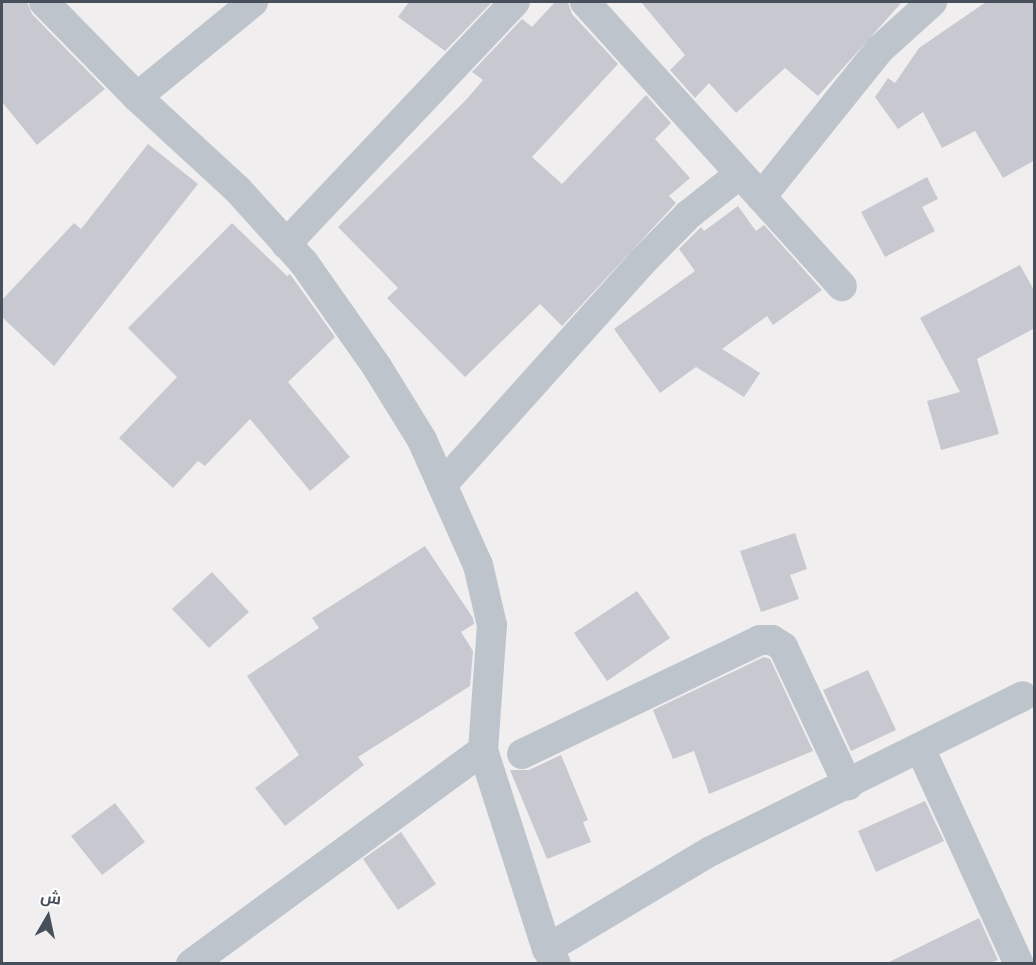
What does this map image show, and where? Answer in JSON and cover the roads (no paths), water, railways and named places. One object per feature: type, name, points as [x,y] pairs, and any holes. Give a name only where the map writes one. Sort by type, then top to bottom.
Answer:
[{"type":"street","points":[[44,2],[137,97],[238,190],[286,244],[377,367],[422,440],[478,565],[492,625],[483,750],[551,956],[711,851],[848,785],[1023,696]]},
{"type":"street","points":[[137,97],[253,2]]},
{"type":"street","points":[[286,244],[515,2]]},
{"type":"street","points":[[585,2],[842,286]]},
{"type":"street","points":[[761,197],[879,50],[932,2]]},
{"type":"street","points":[[442,485],[641,263],[688,215],[740,174]]},
{"type":"street","points":[[522,754],[760,640],[772,640],[783,647],[848,785]]},
{"type":"street","points":[[920,748],[1018,963]]},
{"type":"street","points":[[191,963],[483,750]]}]
